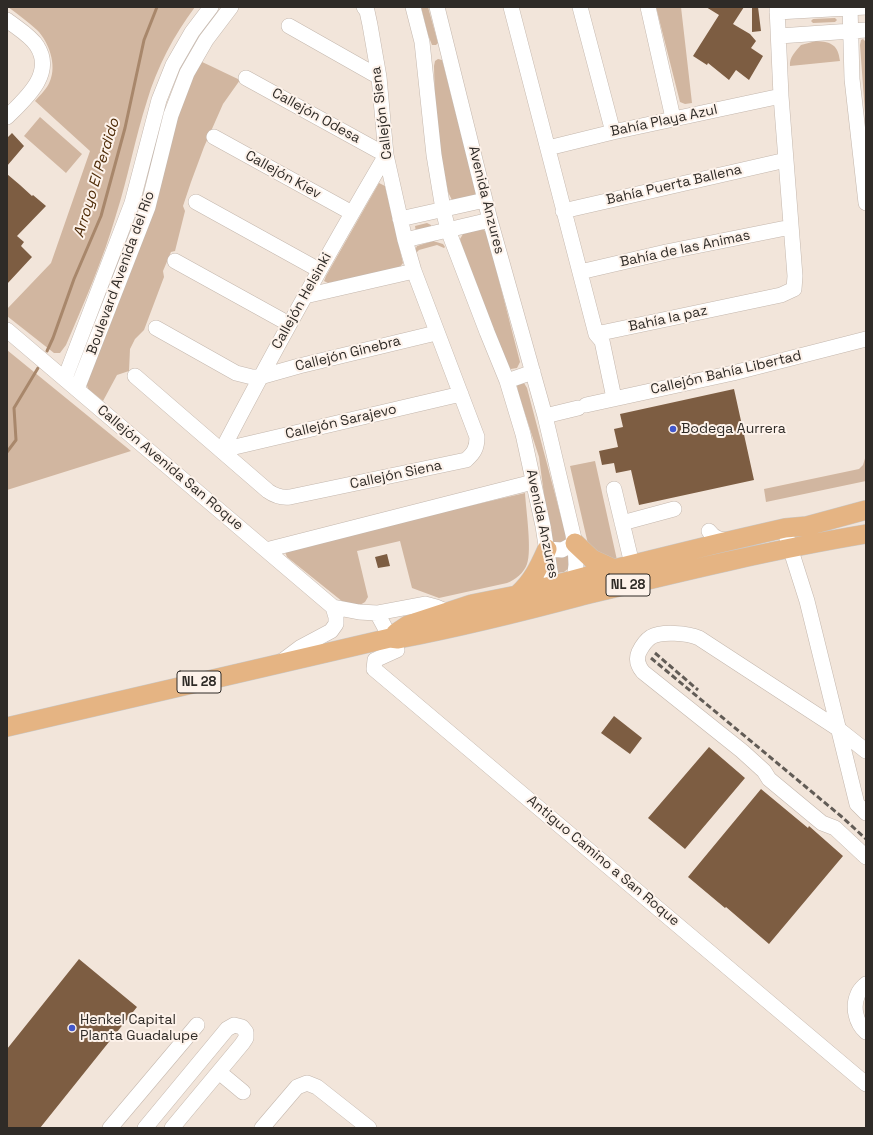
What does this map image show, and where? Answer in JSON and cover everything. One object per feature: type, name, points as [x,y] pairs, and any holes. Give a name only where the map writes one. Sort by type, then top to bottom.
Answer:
[{"type":"main road","points":[[393,635],[408,625],[472,604],[565,585],[623,567],[732,540],[785,528],[807,526],[866,511]]},
{"type":"main road","points":[[801,539],[866,511]]},
{"type":"main road","name":"NL 28","points":[[393,635],[398,639],[475,623],[660,578],[866,521]]},
{"type":"main road","points":[[760,534],[801,539],[866,529]]},
{"type":"main road","name":"NL 28","points":[[7,727],[393,635],[440,620],[565,585],[801,539],[866,534]]},
{"type":"main road","points":[[575,543],[592,559],[623,567]]},
{"type":"main road","points":[[517,595],[527,587],[531,581],[547,550]]},
{"type":"main road","points":[[565,585],[576,592],[586,592],[623,583],[660,578]]},
{"type":"main road","points":[[475,623],[484,617],[542,603],[563,596],[565,585]]},
{"type":"street","name":"Boulevard Avenida del Río","points":[[65,378],[132,203],[159,100],[173,64],[192,32],[211,7]]},
{"type":"street","name":"Boulevard Avenida del Río","points":[[77,389],[148,207],[171,115],[187,73],[206,40],[231,7]]},
{"type":"street","name":"Callejón Siena","points":[[135,376],[274,496],[282,498],[466,460],[473,454],[477,437],[436,333],[414,271],[405,240],[386,155],[379,77],[367,11],[364,7]]},
{"type":"street","name":"Avenida Anzures","points":[[413,7],[422,42],[434,155],[448,230],[486,332],[507,381],[523,434],[552,580],[565,585],[576,565],[575,543],[545,416],[490,220],[436,7]]},
{"type":"street","points":[[511,7],[596,334],[602,341],[614,398]]},
{"type":"street","points":[[580,7],[613,132]]},
{"type":"street","points":[[648,7],[673,118]]},
{"type":"street","points":[[777,10],[866,7]]},
{"type":"street","points":[[850,8],[852,79],[866,203]]},
{"type":"street","name":"Bahía la paz","points":[[596,334],[781,295],[794,289],[795,276],[781,96],[777,10]]},
{"type":"street","points":[[7,20],[37,46],[43,62],[40,79],[34,88],[9,112]]},
{"type":"street","points":[[289,26],[379,77]]},
{"type":"street","points":[[778,36],[866,30]]},
{"type":"street","points":[[192,32],[206,40]]},
{"type":"street","points":[[424,56],[448,50]]},
{"type":"street","name":"Callejón Odesa","points":[[246,78],[386,155]]},
{"type":"street","name":"Bahía Playa Azul","points":[[548,148],[673,118],[781,96]]},
{"type":"street","name":"Callejón Kiev","points":[[214,137],[352,213]]},
{"type":"street","name":"Callejón Helsinki","points":[[222,450],[319,270],[386,155]]},
{"type":"street","name":"Bahía Puerta Ballena","points":[[563,211],[786,160]]},
{"type":"street","points":[[400,219],[485,200]]},
{"type":"street","points":[[196,202],[319,270]]},
{"type":"street","points":[[132,203],[148,207]]},
{"type":"street","points":[[405,240],[490,220]]},
{"type":"street","name":"Bahía de las Animas","points":[[580,272],[666,252],[791,226]]},
{"type":"street","points":[[175,261],[289,324]]},
{"type":"street","points":[[305,296],[414,271]]},
{"type":"street","points":[[156,328],[236,373],[244,376],[260,377]]},
{"type":"street","name":"Callejón Avenida San Roque","points":[[7,330],[333,607]]},
{"type":"street","name":"Callejón Ginebra","points":[[260,377],[299,366],[436,333]]},
{"type":"street","name":"Callejón Bahía Libertad","points":[[545,416],[614,398],[733,373],[866,339]]},
{"type":"street","points":[[507,381],[533,372]]},
{"type":"street","name":"Callejón Sarajevo","points":[[222,450],[461,394]]},
{"type":"street","points":[[266,550],[533,482]]},
{"type":"street","points":[[614,489],[622,523],[623,567]]},
{"type":"street","points":[[622,523],[674,509]]},
{"type":"street","points":[[801,539],[807,601],[837,728],[857,804],[866,813]]},
{"type":"street","points":[[547,550],[562,550],[575,543]]},
{"type":"street","points":[[280,663],[301,647],[331,631],[336,624],[336,617],[333,607],[359,612],[377,613],[425,604],[448,612]]},
{"type":"street","points":[[377,613],[393,635]]},
{"type":"street","points":[[866,751],[837,728],[708,642],[682,633],[654,635],[644,643],[638,655],[638,663],[643,672],[742,751],[764,771],[769,779],[822,823],[835,828],[866,857]]},
{"type":"street","name":"Antiguo Camino a San Roque","points":[[393,635],[397,650],[375,660],[374,669],[866,1084]]},
{"type":"street","points":[[866,984],[858,993],[855,1010],[860,1026],[866,1032]]},
{"type":"street","points":[[110,1128],[197,1025]]},
{"type":"street","points":[[145,1128],[227,1029],[234,1025],[242,1027],[246,1032],[246,1038],[172,1128]]},
{"type":"street","points":[[219,1072],[243,1092]]},
{"type":"street","points":[[262,1128],[297,1087],[308,1083],[318,1087],[369,1128]]},
{"type":"street","points":[[170,1097],[186,1111]]},
{"type":"shaded area","points":[[8,7],[195,7],[173,40],[151,88],[111,232],[93,281],[66,345],[60,353],[54,353],[7,316],[7,309],[51,263],[90,151],[35,101],[49,84],[53,68],[51,54],[45,41],[37,30]]},
{"type":"shaded area","points":[[421,7],[428,7],[438,43],[436,45],[432,45],[428,35]]},
{"type":"shaded area","points":[[656,7],[681,7],[692,103],[685,104],[680,102]]},
{"type":"shaded area","points":[[835,18],[837,20],[835,22],[813,23],[811,21],[813,19]]},
{"type":"shaded area","points":[[863,39],[865,41],[866,126],[860,45],[861,40]]},
{"type":"shaded area","points":[[816,41],[826,42],[833,45],[838,51],[840,61],[790,66],[792,57],[801,45]]},
{"type":"shaded area","points":[[438,59],[442,60],[443,63],[476,194],[475,197],[453,202],[448,192],[440,148],[435,107],[434,66],[435,61]]},
{"type":"shaded area","points":[[198,60],[240,80],[223,104],[204,147],[183,206],[185,211],[175,251],[171,252],[163,271],[164,277],[144,330],[135,339],[130,349],[129,371],[117,375],[103,401],[88,389],[86,382],[175,116]]},
{"type":"shaded area","points":[[40,117],[82,154],[66,173],[24,136]]},
{"type":"shaded area","points":[[379,183],[385,186],[403,263],[399,268],[328,283],[324,281],[326,276]]},
{"type":"shaded area","points":[[427,223],[431,225],[431,227],[416,232],[415,226]]},
{"type":"shaded area","points":[[480,229],[484,230],[487,234],[520,362],[517,368],[511,369],[508,367],[461,243],[460,239],[463,234]]},
{"type":"shaded area","points":[[433,241],[443,244],[445,247],[444,248],[437,245],[414,252],[417,246]]},
{"type":"shaded area","points":[[7,350],[131,451],[7,490]]},
{"type":"shaded area","points":[[524,383],[527,388],[565,532],[566,542],[559,547],[550,540],[539,457],[518,392],[517,386]]},
{"type":"shaded area","points":[[866,455],[866,481],[766,502],[764,489],[859,469],[863,465]]},
{"type":"shaded area","points":[[595,461],[617,560],[605,558],[588,544],[570,466]]},
{"type":"shaded area","points":[[525,493],[529,540],[527,564],[516,578],[507,583],[439,598],[412,588],[400,541],[357,551],[368,597],[365,602],[360,605],[343,602],[287,557],[285,552],[287,548]]},
{"type":"shaded area","points":[[570,550],[569,568],[564,572],[557,573],[554,569],[556,554]]},
{"type":"building","points":[[706,7],[744,7],[733,24],[750,34],[756,41],[751,48],[763,56],[749,80],[736,70],[729,80],[708,63],[707,65],[693,56],[719,15]]},
{"type":"building","points":[[752,7],[758,7],[761,31],[752,32]]},
{"type":"building","points":[[12,133],[24,146],[7,166],[7,138]]},
{"type":"building","points":[[7,174],[46,206],[17,236],[24,242],[21,246],[32,257],[7,284]]},
{"type":"building","points":[[734,389],[754,480],[639,505],[631,470],[616,473],[614,463],[602,465],[599,451],[618,447],[614,429],[623,427],[620,414]]},
{"type":"building","points":[[387,554],[390,566],[378,568],[375,557]]},
{"type":"building","points":[[614,716],[642,738],[630,754],[601,733]]},
{"type":"building","points":[[709,747],[745,778],[685,849],[648,818]]},
{"type":"building","points":[[761,789],[808,828],[809,826],[843,856],[769,944],[688,877]]},
{"type":"building","name":"Henkel Capital Planta Guadalupe","points":[[79,959],[137,1007],[40,1128],[7,1128],[7,1049]]},
{"type":"waterway","name":"Arroyo El Perdido","points":[[47,351],[74,279],[101,216],[125,128],[144,40],[157,7]]},
{"type":"waterway","name":"Arroyo El Perdido","points":[[7,452],[16,440],[14,408],[38,368]]},
{"type":"railway","points":[[655,653],[698,690]]},
{"type":"railway","points":[[651,658],[842,817],[866,839]]},
{"type":"place","name":"Bodega Aurrera","points":[[673,429]]},
{"type":"place","name":"Henkel Capital Planta Guadalupe","points":[[72,1028]]}]
